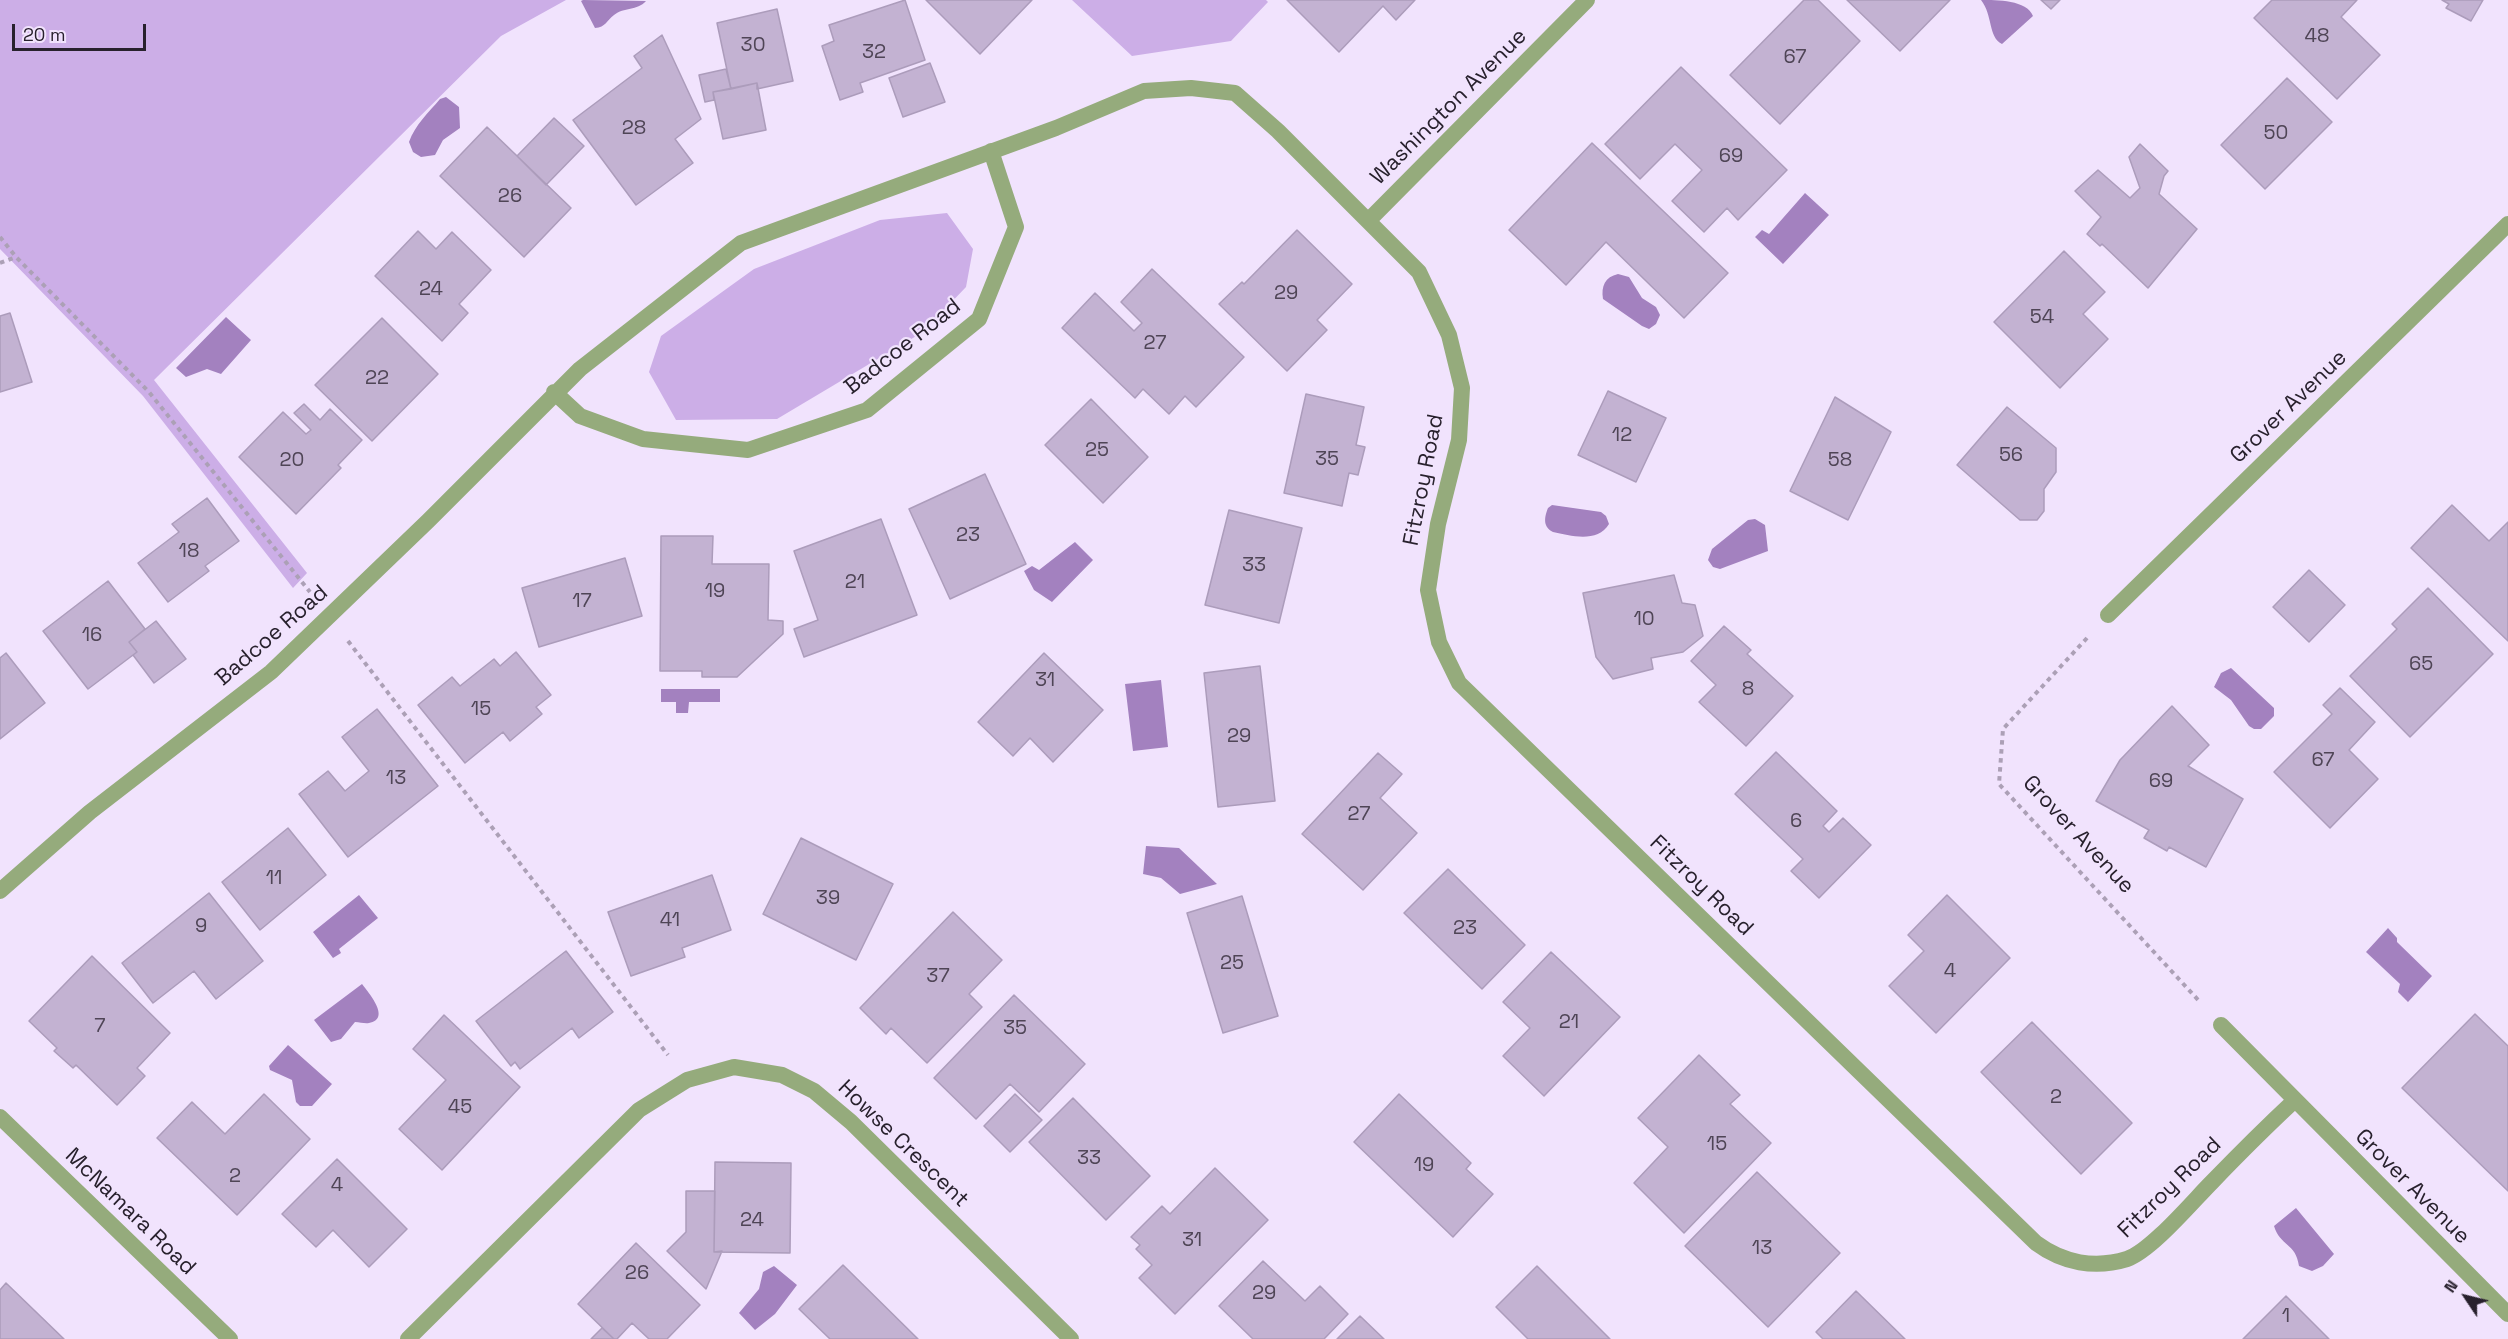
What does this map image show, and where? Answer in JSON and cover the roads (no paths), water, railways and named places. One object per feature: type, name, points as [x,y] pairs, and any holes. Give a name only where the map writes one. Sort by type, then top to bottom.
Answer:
[{"type":"street","name":"Washington Avenue","points":[[1369,220],[1587,0]]},
{"type":"street","name":"Badcoe Road","points":[[0,891],[90,812],[271,672],[330,617],[554,392],[741,243],[1056,128],[1144,91],[1191,88],[1235,93]]},
{"type":"street","name":"Fitzroy Road","points":[[1235,93],[1278,131],[1419,272],[1449,335],[1462,388],[1459,440],[1438,524],[1428,590],[1440,642],[1459,683],[2036,1243],[2051,1254],[2077,1262],[2098,1265],[2130,1258],[2163,1232],[2294,1101]]},
{"type":"street","name":"Badcoe Road","points":[[554,392],[580,416],[643,439],[748,450],[867,410],[979,319],[1016,227],[991,151]]},
{"type":"street","name":"Grover Avenue","points":[[2108,615],[2508,224]]},
{"type":"street","name":"Grover Avenue","points":[[2221,1025],[2508,1314]]},
{"type":"street","name":"Howse Crescent","points":[[408,1339],[639,1110],[687,1080],[734,1067],[782,1075],[814,1091],[851,1122],[1071,1339]]},
{"type":"street","name":"McNamara Road","points":[[0,1117],[230,1339]]}]
